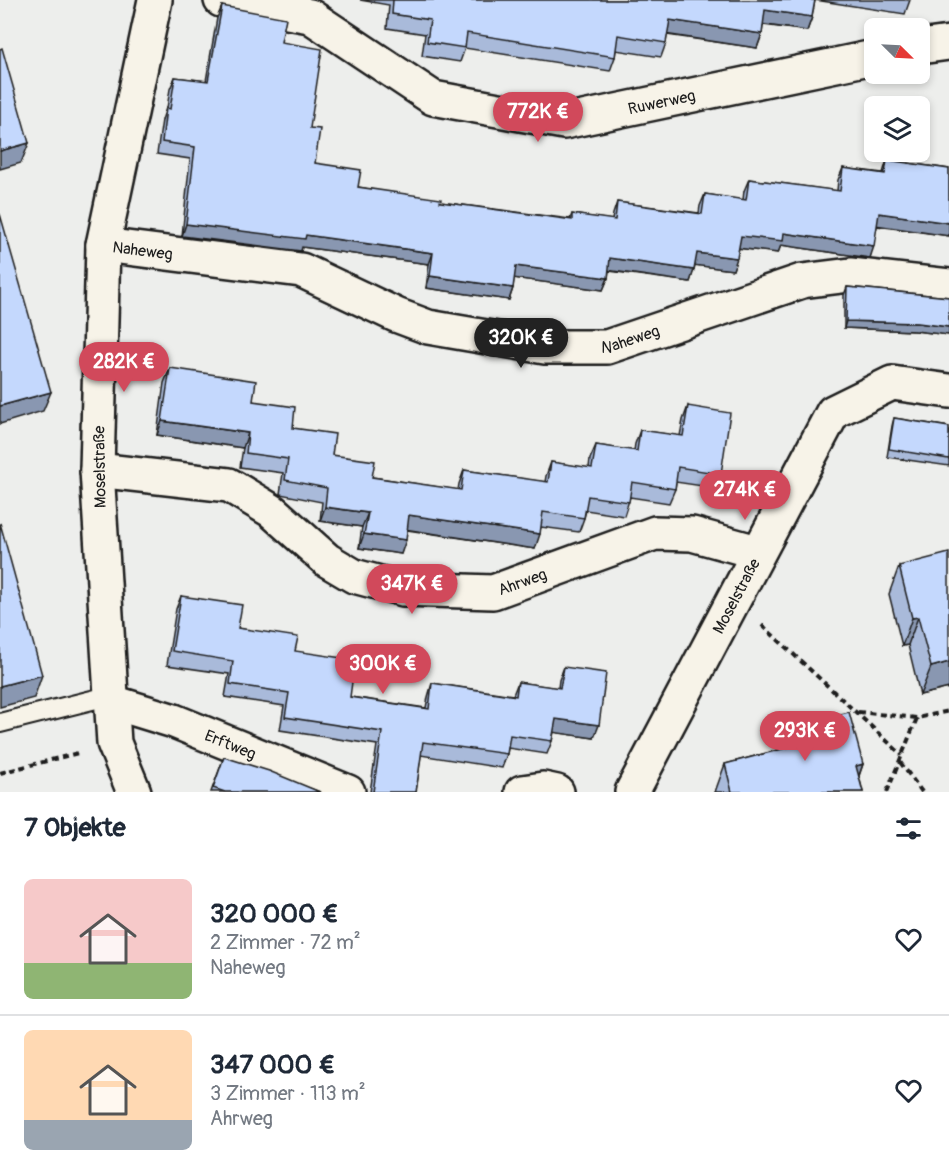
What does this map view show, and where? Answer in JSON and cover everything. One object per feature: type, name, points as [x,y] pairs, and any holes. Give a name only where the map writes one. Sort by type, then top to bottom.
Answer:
[{"type":"street","name":"Moselstraße","points":[[135,792],[114,744],[97,470],[103,245],[155,0]]},
{"type":"street","name":"Ruwerweg","points":[[221,0],[310,16],[433,98],[564,122],[864,59]]},
{"type":"street","points":[[930,46],[949,43]]},
{"type":"street","name":"Naheweg","points":[[103,245],[301,270],[396,315],[428,327],[545,347],[607,347],[802,280],[850,275],[949,286]]},
{"type":"street","name":"Moselstraße","points":[[632,792],[833,412],[892,383],[949,391]]},
{"type":"street","name":"Ahrweg","points":[[97,470],[229,485],[272,511],[336,565],[354,576],[403,589],[493,592],[655,533],[692,534],[757,552]]},
{"type":"street","name":"Erftweg","points":[[112,698],[348,792]]},
{"type":"street","points":[[522,792],[543,789],[557,792]]},
{"type":"lane","points":[[0,723],[112,698]]},
{"type":"path","points":[[764,627],[902,755]]},
{"type":"path","points":[[857,712],[917,718],[949,711]]},
{"type":"path","points":[[887,792],[917,718]]},
{"type":"path","points":[[0,773],[114,744]]},
{"type":"path","points":[[900,762],[922,792]]},
{"type":"building","points":[[393,0],[815,0],[812,17],[765,10],[762,34],[670,20],[666,43],[618,35],[615,57],[467,33],[465,48],[427,42],[430,20],[392,14]]},
{"type":"building","points":[[222,6],[286,18],[281,42],[322,49],[310,128],[320,129],[315,163],[361,170],[358,187],[441,199],[440,202],[572,220],[572,214],[615,220],[617,202],[702,214],[705,194],[746,200],[749,179],[840,191],[843,168],[885,174],[887,162],[901,162],[949,169],[949,223],[879,213],[874,246],[784,233],[783,241],[741,236],[737,258],[697,253],[694,270],[610,258],[608,278],[516,266],[513,288],[430,276],[433,253],[306,235],[305,239],[186,224],[195,147],[162,142],[166,108],[170,109],[175,77],[208,81]]},
{"type":"building","points":[[2,48],[29,143],[0,151],[0,49]]},
{"type":"building","points":[[0,214],[51,392],[0,406]]},
{"type":"building","points":[[847,287],[949,297],[949,327],[918,323],[846,321]]},
{"type":"building","points":[[170,368],[256,381],[253,401],[295,407],[293,428],[335,434],[332,455],[375,461],[372,477],[461,490],[464,470],[548,482],[551,462],[592,468],[596,445],[637,451],[640,430],[683,436],[688,406],[730,413],[721,474],[678,467],[675,489],[632,482],[629,502],[588,496],[584,518],[543,512],[540,534],[409,515],[406,540],[364,534],[368,513],[325,507],[327,488],[285,480],[288,459],[246,453],[248,433],[162,421]]},
{"type":"building","points":[[894,418],[949,427],[949,459],[889,449]]},
{"type":"building","points":[[0,523],[42,675],[0,686]]},
{"type":"building","points":[[949,553],[949,662],[931,667],[918,617],[912,618],[899,566]]},
{"type":"building","points":[[181,596],[242,605],[238,628],[298,637],[295,651],[355,660],[350,697],[429,709],[432,683],[516,696],[518,682],[560,688],[564,667],[606,673],[599,725],[556,719],[552,741],[510,735],[507,754],[423,742],[416,792],[373,792],[382,732],[285,717],[289,693],[230,684],[233,661],[172,651]]},
{"type":"building","points":[[849,712],[863,764],[856,766],[863,792],[732,792],[725,764],[801,744],[796,725]]},
{"type":"building","points":[[224,757],[269,771],[320,792],[225,792],[213,788]]}]
